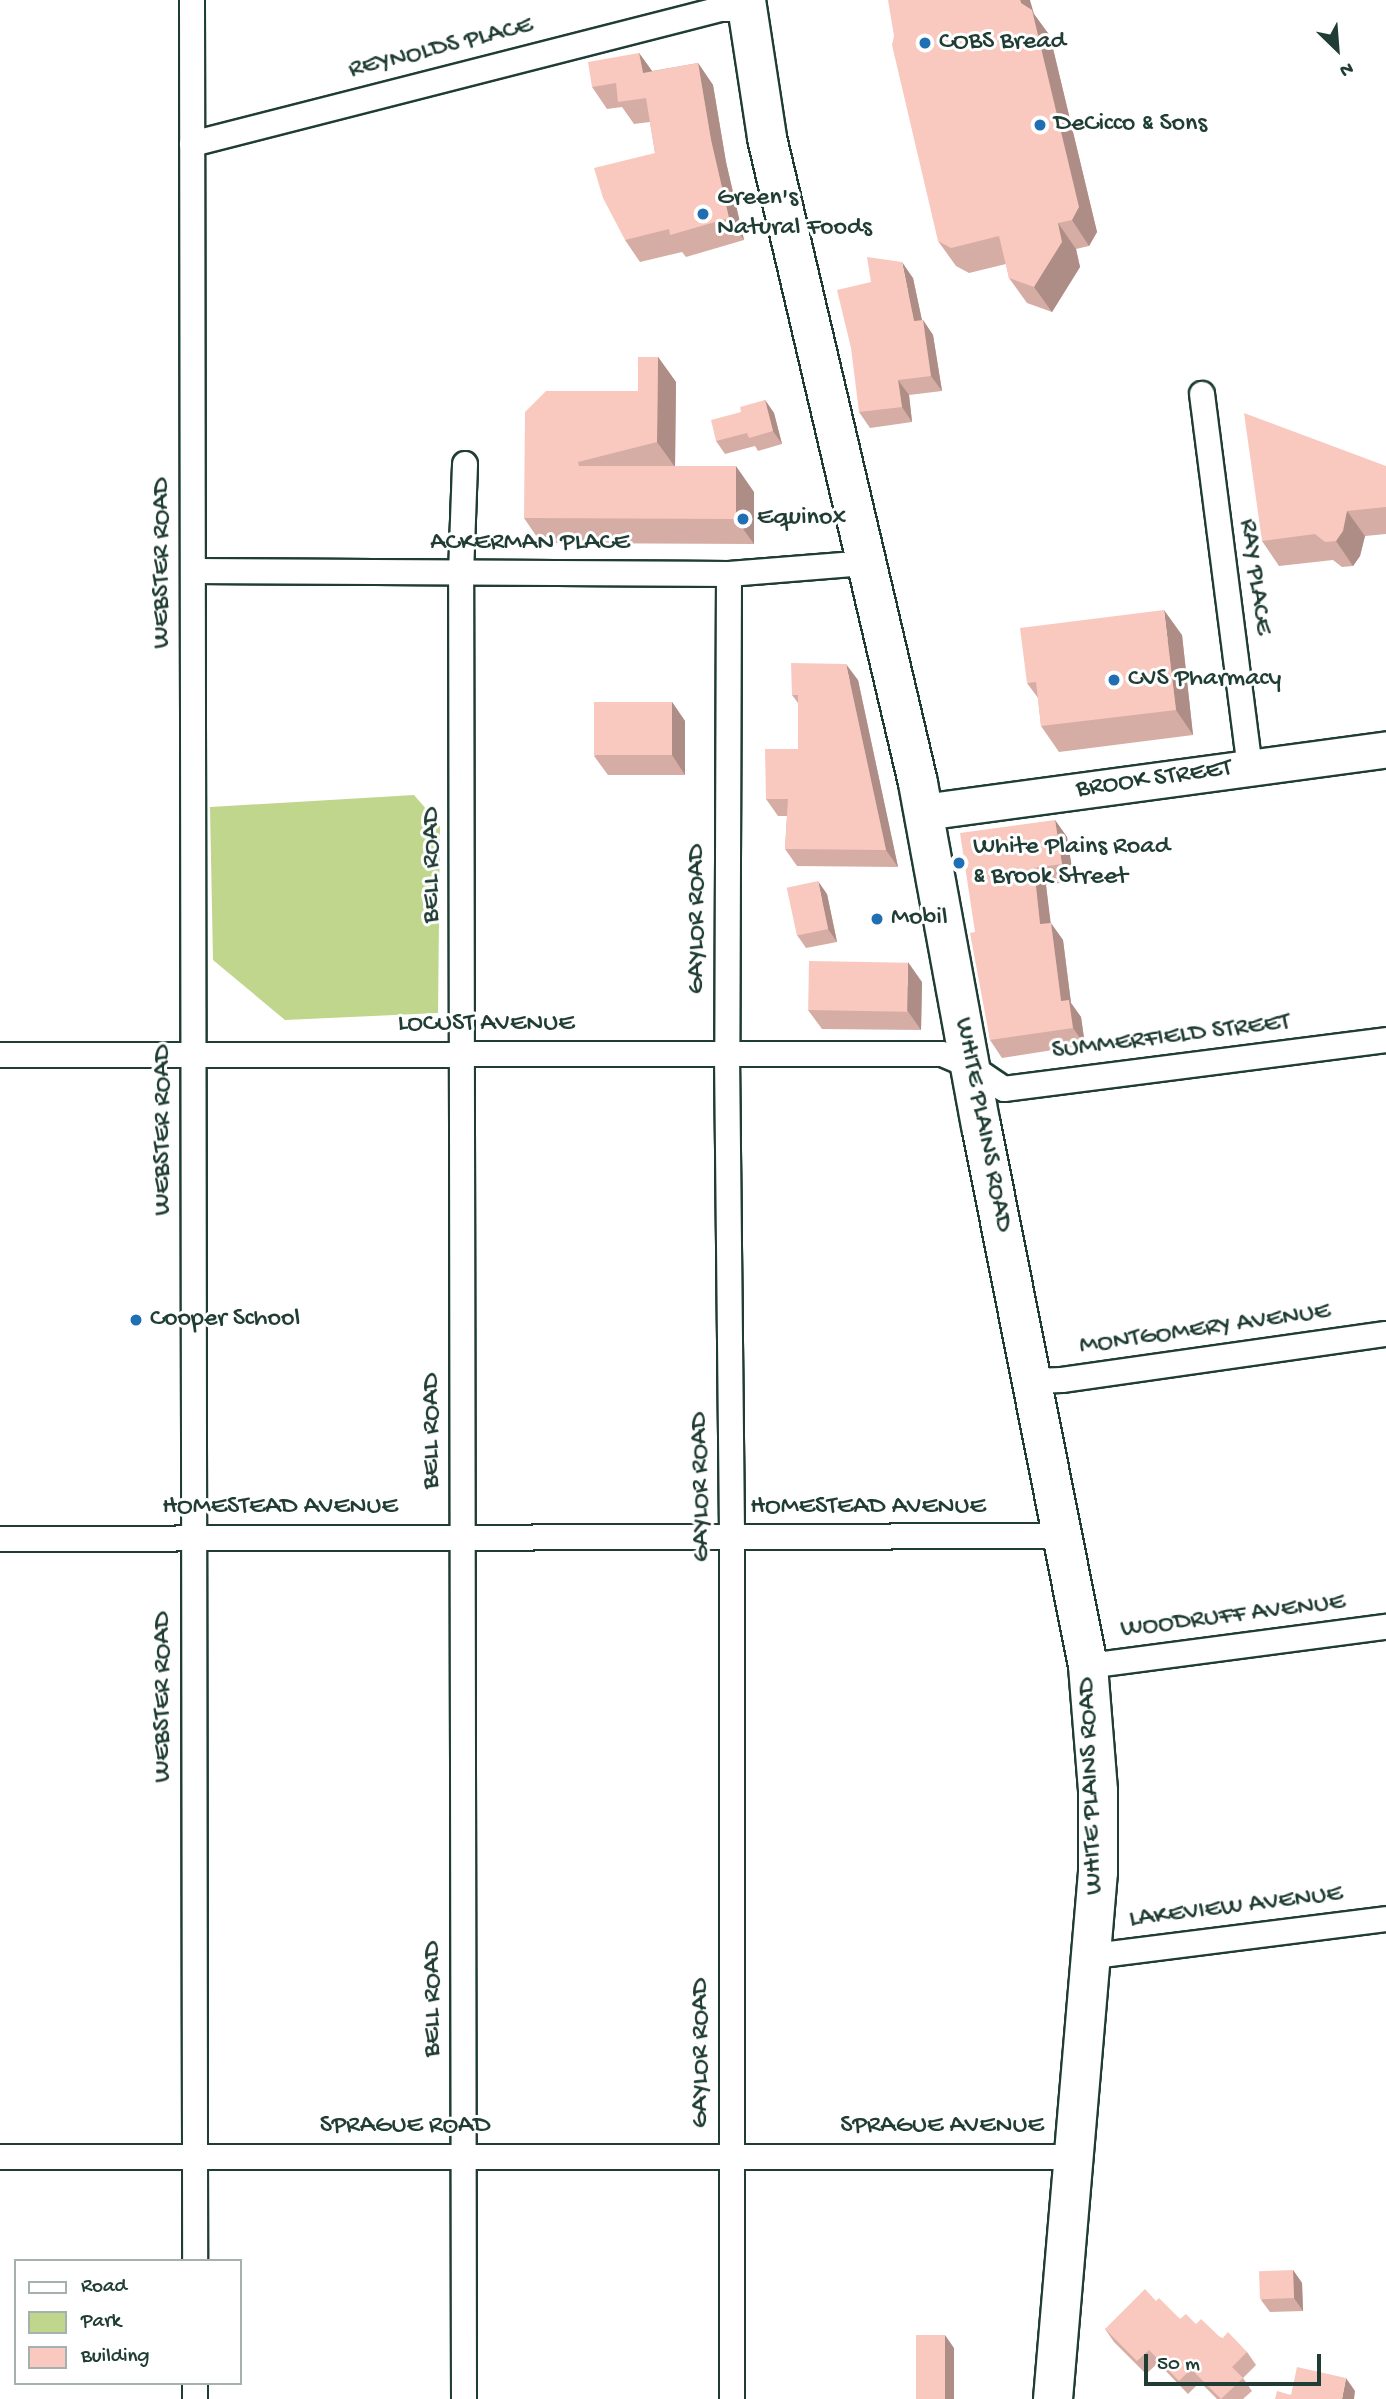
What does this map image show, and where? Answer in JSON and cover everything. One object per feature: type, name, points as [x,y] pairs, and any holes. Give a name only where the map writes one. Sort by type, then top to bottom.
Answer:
[{"type":"main road","name":"WHITE PLAINS ROAD","points":[[746,4],[767,138],[923,812],[1088,1666],[1098,1791],[1094,1956],[1053,2399]]},
{"type":"street","name":"WEBSTER ROAD","points":[[192,0],[195,2259]]},
{"type":"street","name":"REYNOLDS PLACE","points":[[192,144],[746,4]]},
{"type":"street","name":"RAY PLACE","points":[[1202,394],[1250,767]]},
{"type":"street","name":"BELL ROAD","points":[[464,2399],[461,574],[465,464]]},
{"type":"street","name":"ACKERMAN PLACE","points":[[193,571],[729,573],[865,563]]},
{"type":"street","name":"GAYLOR ROAD","points":[[729,573],[727,1054],[732,1537],[732,2399]]},
{"type":"street","name":"BROOK STREET","points":[[923,812],[1386,749]]},
{"type":"street","name":"SUMMERFIELD STREET","points":[[970,1066],[1004,1089],[1386,1040]]},
{"type":"street","name":"LOCUST AVENUE","points":[[0,1055],[943,1054],[970,1066]]},
{"type":"street","name":"MONTGOMERY AVENUE","points":[[1033,1381],[1062,1380],[1386,1334]]},
{"type":"street","name":"HOMESTEAD AVENUE","points":[[0,1539],[1064,1536]]},
{"type":"street","name":"WOODRUFF AVENUE","points":[[1088,1666],[1386,1627]]},
{"type":"street","name":"LAKEVIEW AVENUE","points":[[1094,1956],[1386,1919]]},
{"type":"street","name":"SPRAGUE ROAD","points":[[0,2157],[810,2156]]},
{"type":"street","name":"SPRAGUE AVENUE","points":[[810,2156],[1075,2157]]},
{"type":"green space","points":[[414,795],[440,825],[438,1013],[285,1020],[213,960],[210,807]]},
{"type":"building","points":[[888,0],[1020,0],[1032,10],[1079,207],[1072,220],[1058,223],[1062,242],[1034,287],[1009,278],[999,236],[951,248],[938,241],[892,45],[894,36]]},
{"type":"building","points":[[639,53],[643,73],[698,63],[711,140],[729,218],[670,235],[669,229],[625,240],[603,198],[594,168],[655,153],[646,98],[618,102],[616,83],[592,87],[588,62]]},
{"type":"building","points":[[867,257],[902,262],[914,321],[923,320],[931,376],[898,380],[902,407],[859,412],[851,348],[837,290],[871,282]]},
{"type":"building","points":[[638,357],[658,357],[657,442],[578,462],[579,466],[736,466],[736,519],[524,518],[525,412],[546,391],[638,391]]},
{"type":"building","points":[[765,400],[773,431],[749,438],[747,433],[716,441],[711,420],[741,412],[740,407]]},
{"type":"building","points":[[1244,413],[1386,466],[1386,507],[1347,511],[1343,531],[1336,541],[1325,542],[1315,534],[1262,541]]},
{"type":"building","name":"CVS Pharmacy","points":[[1164,610],[1176,710],[1041,726],[1036,682],[1027,683],[1020,628]]},
{"type":"building","points":[[791,663],[846,664],[886,850],[785,849],[788,799],[766,799],[765,749],[798,749],[798,695],[792,695]]},
{"type":"building","points":[[594,702],[672,702],[672,755],[594,755]]},
{"type":"building","points":[[1055,820],[1062,864],[1034,868],[1040,924],[1051,923],[1061,1001],[1069,1000],[1073,1028],[990,1040],[970,933],[975,932],[960,833]]},
{"type":"building","points":[[818,881],[828,929],[797,936],[787,888]]},
{"type":"building","points":[[809,961],[908,963],[907,1012],[808,1010]]},
{"type":"building","points":[[1293,2270],[1294,2298],[1260,2299],[1259,2271]]},
{"type":"building","points":[[1145,2289],[1156,2301],[1159,2298],[1180,2319],[1186,2314],[1196,2324],[1201,2319],[1222,2339],[1228,2332],[1247,2352],[1232,2367],[1243,2378],[1221,2399],[1191,2369],[1179,2381],[1149,2350],[1137,2361],[1105,2329]]},
{"type":"building","points":[[916,2335],[945,2335],[945,2399],[916,2399]]},
{"type":"building","points":[[1297,2367],[1346,2378],[1342,2399],[1275,2399],[1277,2391],[1291,2395]]},
{"type":"place","name":"COBS Bread","points":[[925,43]]},
{"type":"place","name":"DeCicco & Sons","points":[[1040,125]]},
{"type":"place","name":"Green's Natural Foods","points":[[703,214]]},
{"type":"place","name":"Equinox","points":[[743,519]]},
{"type":"place","name":"CVS Pharmacy","points":[[1114,680]]},
{"type":"place","name":"White Plains Road & Brook Street","points":[[959,863]]},
{"type":"place","name":"Mobil","points":[[877,919]]},
{"type":"place","name":"Cooper School","points":[[136,1320]]}]
